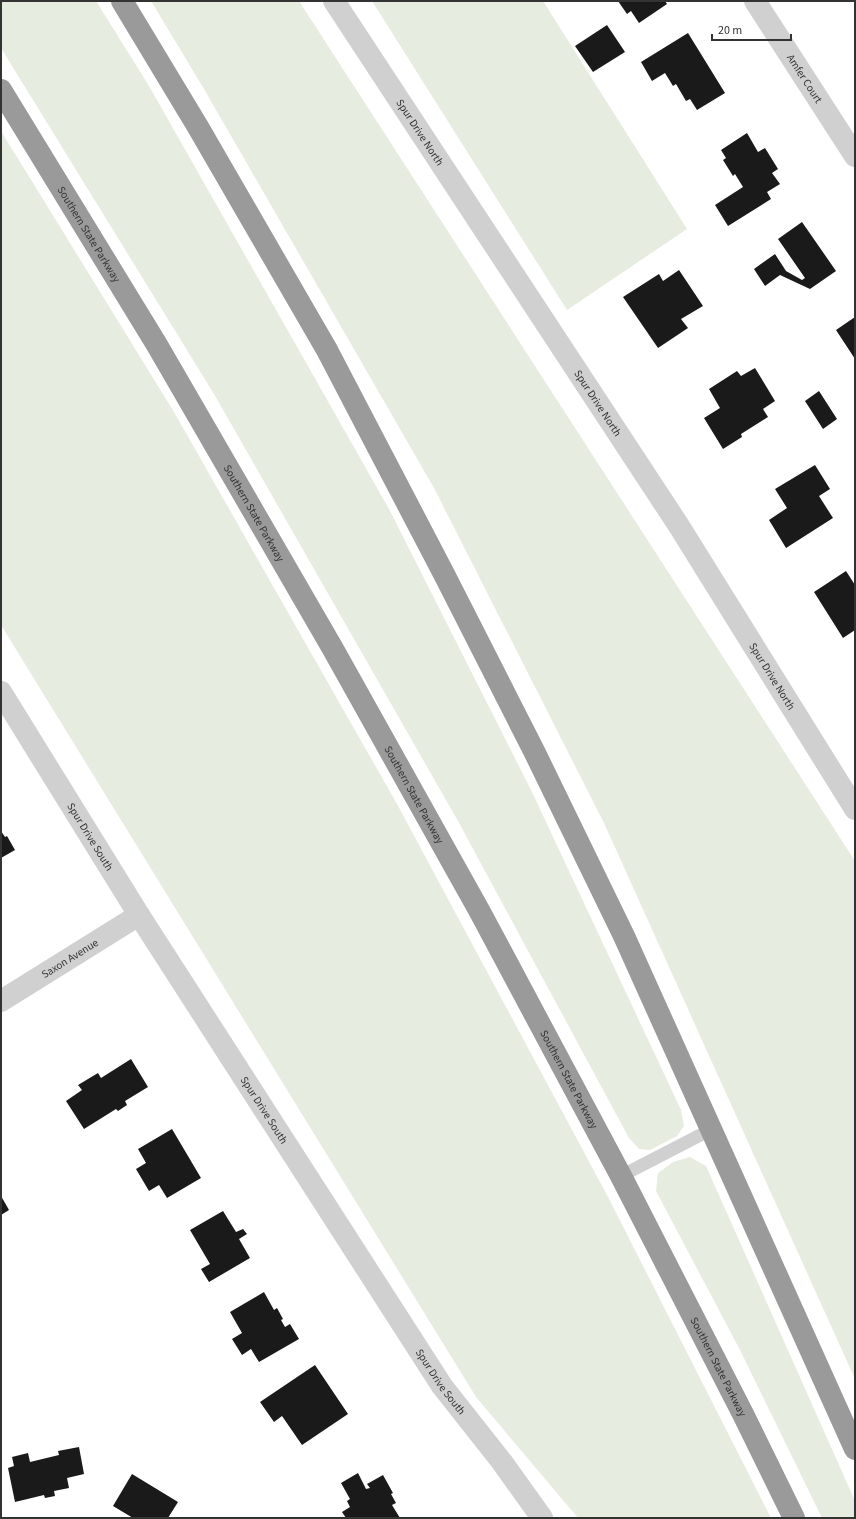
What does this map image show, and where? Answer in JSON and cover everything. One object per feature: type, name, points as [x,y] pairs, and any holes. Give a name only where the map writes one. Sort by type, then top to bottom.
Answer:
[{"type":"highway","points":[[122,1],[198,127],[327,350],[442,568],[624,936],[710,1130],[855,1449]]},
{"type":"highway","name":"Southern State Parkway","points":[[1,90],[157,345],[333,649],[480,912],[621,1176],[743,1414],[794,1518]]},
{"type":"street","name":"Spur Drive North","points":[[334,1],[674,519],[855,809]]},
{"type":"street","name":"Amfer Court","points":[[755,1],[855,156]]},
{"type":"street","name":"Spur Drive South","points":[[1,692],[139,915],[442,1386],[502,1462],[542,1518]]},
{"type":"street","name":"Saxon Avenue","points":[[1,1002],[139,915]]},
{"type":"lane","points":[[621,1176],[710,1130]]},
{"type":"shaded area","points":[[1,1],[96,1],[149,86],[389,509],[531,790],[681,1110],[684,1126],[677,1136],[650,1150],[639,1149],[629,1138],[458,821],[214,394],[1,48]]},
{"type":"shaded area","points":[[151,1],[299,1],[855,861],[855,1379],[604,823],[434,488],[204,89]]},
{"type":"shaded area","points":[[372,1],[543,1],[687,229],[567,310]]},
{"type":"shaded area","points":[[1,131],[174,412],[397,804],[607,1195],[771,1518],[578,1518],[476,1397],[1,625]]},
{"type":"shaded area","points":[[690,1157],[706,1166],[855,1501],[855,1518],[822,1518],[740,1350],[656,1191],[658,1173],[673,1162]]},
{"type":"building","points":[[618,1],[665,1],[667,4],[639,23],[631,11],[627,14]]},
{"type":"building","points":[[607,25],[625,52],[593,72],[575,46]]},
{"type":"building","points":[[688,33],[725,93],[697,110],[690,99],[686,101],[676,84],[673,86],[665,73],[652,81],[641,62]]},
{"type":"building","points":[[747,133],[758,152],[765,148],[778,169],[772,173],[780,184],[767,192],[771,199],[728,226],[715,205],[743,187],[735,174],[733,176],[723,160],[726,158],[721,150]]},
{"type":"building","points":[[802,222],[836,271],[810,289],[780,275],[765,286],[754,269],[775,254],[786,271],[802,280],[805,278],[778,239]]},
{"type":"building","points":[[679,270],[703,306],[681,319],[688,328],[658,348],[623,297],[659,274],[663,281]]},
{"type":"building","points":[[855,317],[855,359],[836,330]]},
{"type":"building","points":[[755,368],[775,401],[763,409],[768,417],[741,434],[742,437],[723,449],[704,418],[720,408],[709,389],[737,371],[741,376]]},
{"type":"building","points":[[819,391],[837,419],[823,429],[805,401]]},
{"type":"building","points":[[815,465],[830,489],[819,496],[833,518],[786,548],[769,520],[787,508],[775,489]]},
{"type":"building","points":[[846,571],[855,585],[855,630],[843,638],[814,592]]},
{"type":"building","points":[[1,831],[5,837],[7,836],[15,850],[1,858]]},
{"type":"building","points":[[131,1059],[148,1087],[125,1101],[127,1105],[118,1111],[116,1109],[84,1129],[66,1101],[82,1090],[78,1085],[98,1073],[101,1078]]},
{"type":"building","points":[[172,1129],[201,1178],[167,1198],[159,1185],[149,1191],[136,1169],[146,1163],[138,1149]]},
{"type":"building","points":[[1,1196],[9,1210],[1,1215]]},
{"type":"building","points":[[223,1211],[236,1232],[243,1229],[247,1234],[239,1239],[250,1258],[209,1282],[201,1269],[210,1264],[190,1230]]},
{"type":"building","points":[[264,1292],[274,1310],[277,1308],[283,1319],[281,1320],[285,1327],[290,1324],[299,1339],[259,1362],[251,1349],[242,1355],[232,1339],[242,1333],[230,1312]]},
{"type":"building","points":[[315,1365],[348,1414],[302,1445],[282,1416],[274,1422],[260,1402]]},
{"type":"building","points":[[79,1447],[84,1474],[67,1478],[69,1488],[54,1491],[55,1496],[45,1498],[44,1495],[15,1502],[8,1468],[14,1466],[12,1457],[28,1453],[30,1462],[59,1455],[58,1451]]},
{"type":"building","points":[[358,1473],[366,1489],[370,1488],[367,1484],[383,1475],[393,1493],[391,1494],[396,1503],[392,1505],[400,1518],[346,1518],[342,1512],[350,1507],[347,1501],[350,1499],[341,1483]]},
{"type":"building","points":[[132,1474],[178,1502],[168,1518],[133,1518],[113,1506]]}]
